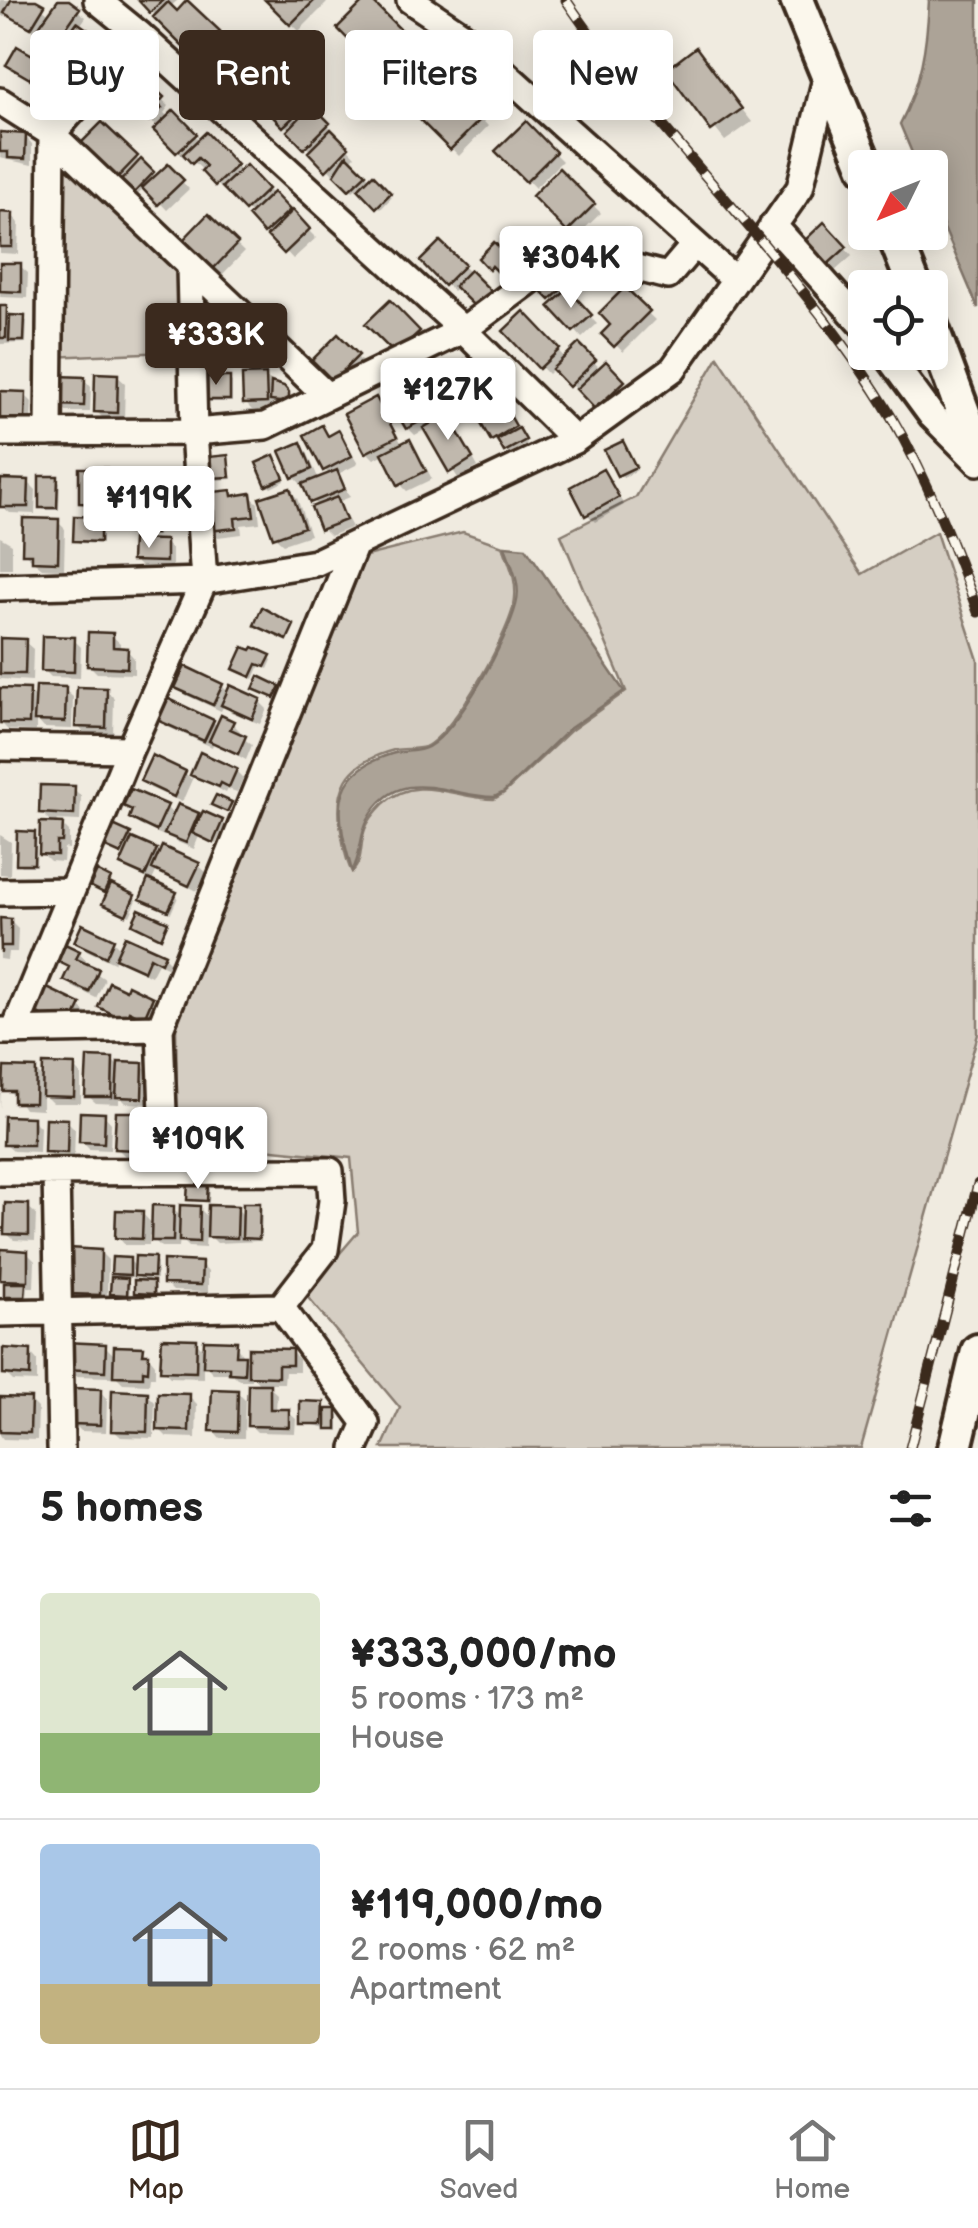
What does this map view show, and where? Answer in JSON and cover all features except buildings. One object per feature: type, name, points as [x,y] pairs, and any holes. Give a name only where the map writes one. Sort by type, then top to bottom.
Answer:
[{"type":"main road","points":[[797,0],[859,150]]},
{"type":"main road","points":[[947,370],[978,453]]},
{"type":"main road","points":[[954,1448],[978,1351]]},
{"type":"street","points":[[96,0],[134,30]]},
{"type":"street","points":[[410,0],[461,34],[735,280]]},
{"type":"street","points":[[159,52],[464,330],[574,440]]},
{"type":"street","points":[[0,587],[204,582],[315,563],[574,440],[674,369],[800,188],[828,74]]},
{"type":"street","points":[[0,100],[52,134],[327,396]]},
{"type":"street","points":[[49,433],[52,134],[64,120]]},
{"type":"street","points":[[774,225],[848,305]]},
{"type":"street","points":[[0,433],[194,432],[265,426],[464,330],[570,250],[668,276],[695,244]]},
{"type":"street","points":[[160,1028],[7,1031],[204,582],[194,432],[190,267]]},
{"type":"street","points":[[898,370],[932,416],[978,462]]},
{"type":"street","points":[[166,1170],[160,1028],[355,544]]},
{"type":"street","points":[[0,747],[130,749]]},
{"type":"street","points":[[0,892],[71,892]]},
{"type":"street","points":[[0,1172],[330,1171],[332,1202],[325,1250],[280,1307],[0,1314]]},
{"type":"street","points":[[56,1172],[61,1448]]},
{"type":"street","points":[[280,1307],[366,1423],[355,1448]]},
{"type":"shaded area","points":[[929,0],[978,0],[978,308],[948,237],[948,150],[911,150],[900,124],[922,64]]},
{"type":"shaded area","points":[[52,134],[190,267],[192,351],[50,357]]},
{"type":"shaded area","points":[[718,357],[862,574],[936,532],[978,660],[978,1034],[861,1448],[382,1448],[400,1408],[305,1294],[358,1232],[351,1158],[254,1148],[206,1138],[177,1113],[176,1023],[366,556],[463,532],[503,546],[514,578],[515,598],[504,632],[480,679],[451,723],[425,747],[377,756],[364,762],[346,780],[339,805],[352,872],[368,822],[396,795],[423,788],[494,799],[570,731],[626,691],[561,535],[636,497]]},
{"type":"shaded area","points":[[505,546],[526,548],[624,691],[569,729],[504,792],[494,797],[425,787],[395,792],[368,819],[352,871],[341,816],[346,786],[355,773],[370,763],[428,747],[467,703],[492,661],[516,605],[517,582]]},
{"type":"railway","points":[[566,0],[646,106],[775,257],[856,362],[917,464],[978,612]]},
{"type":"railway","points":[[910,1448],[978,1184]]}]
